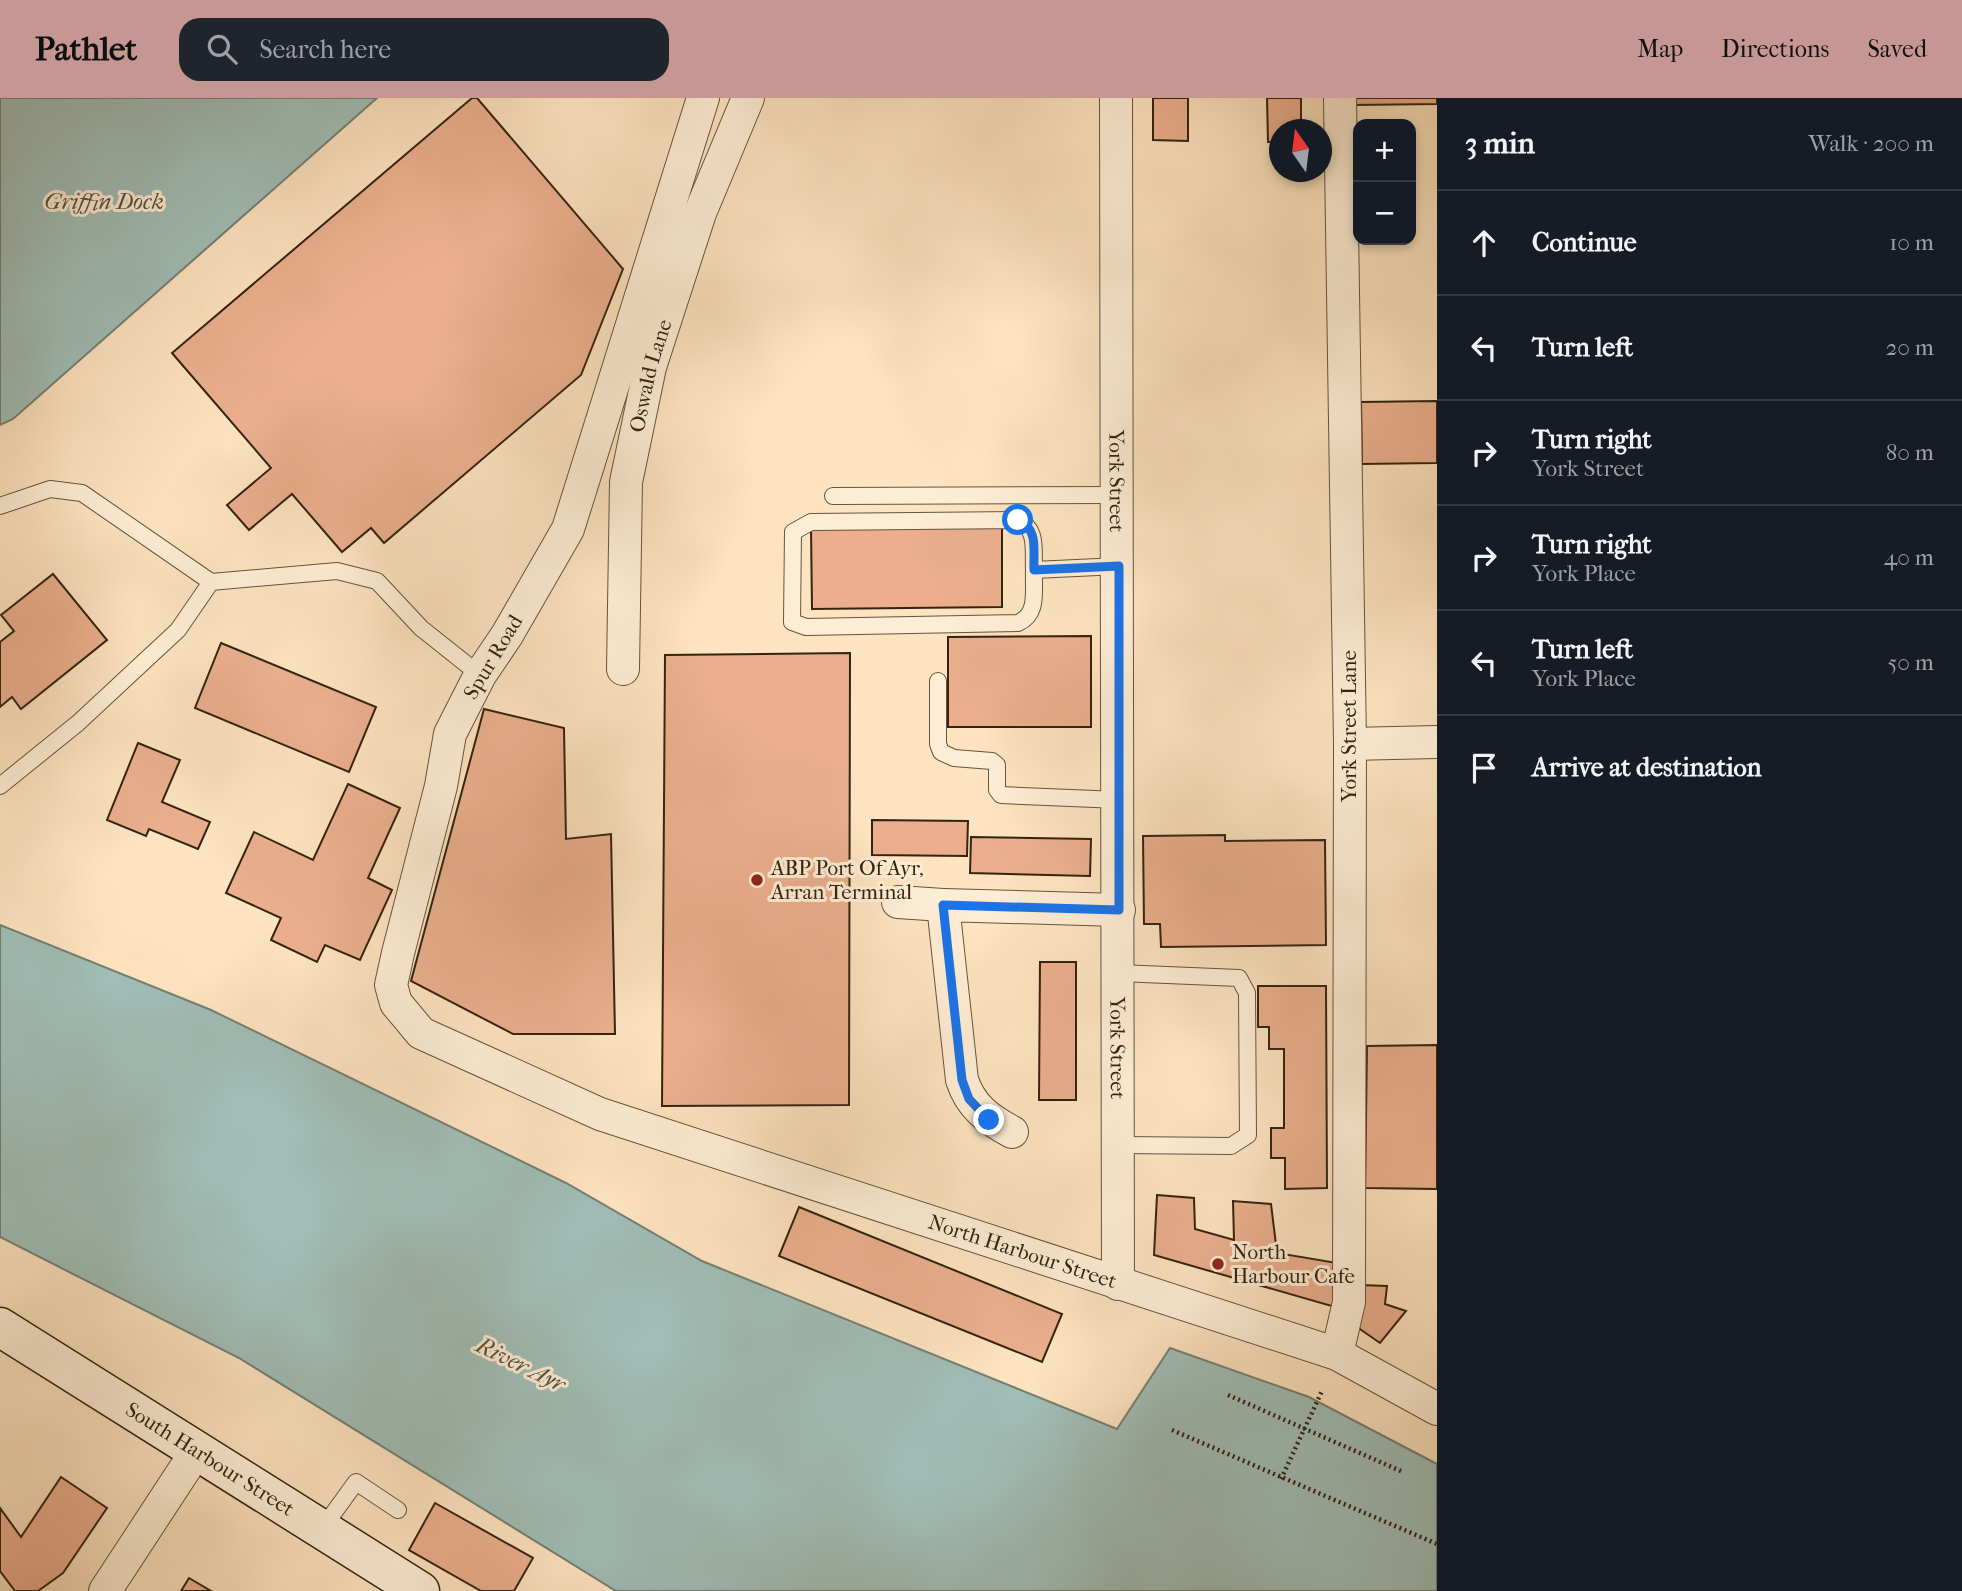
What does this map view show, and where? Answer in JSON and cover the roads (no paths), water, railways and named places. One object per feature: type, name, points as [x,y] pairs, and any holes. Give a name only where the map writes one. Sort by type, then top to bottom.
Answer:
[{"type":"main road","name":"South Harbour Street","points":[[2,1328],[420,1591]]},
{"type":"street","name":"Spur Road","points":[[600,1114],[421,1033],[396,1003],[391,985],[441,786],[450,734],[480,675],[507,635],[568,529],[703,98]]},
{"type":"street","name":"Oswald Lane","points":[[623,668],[626,482],[645,393],[701,212],[748,98]]},
{"type":"street","name":"York Street","points":[[1116,98],[1119,495],[1118,1284]]},
{"type":"street","name":"York Street Lane","points":[[1337,1354],[1349,1302],[1350,744],[1340,98]]},
{"type":"street","points":[[1350,744],[1437,742]]},
{"type":"street","points":[[898,902],[1119,910]]},
{"type":"street","points":[[943,905],[962,1080],[969,1099],[989,1120],[1013,1132]]},
{"type":"street","name":"North Harbour Street","points":[[600,1114],[1337,1354],[1437,1409]]},
{"type":"street","points":[[104,1591],[196,1452]]},
{"type":"lane","points":[[0,506],[50,489],[82,493],[211,582],[337,571],[377,581],[421,628],[480,675]]},
{"type":"lane","points":[[833,496],[1119,495]]},
{"type":"lane","points":[[1018,520],[1029,525],[1033,532],[1034,570],[1033,611],[1027,619],[1018,623],[806,627],[792,622],[793,533],[811,522],[1018,520]]},
{"type":"lane","points":[[1034,570],[1119,566]]},
{"type":"lane","points":[[0,786],[78,723],[178,631],[211,582]]},
{"type":"lane","points":[[938,681],[938,744],[941,752],[954,758],[992,761],[997,765],[997,790],[1001,794],[1119,800]]},
{"type":"lane","points":[[1118,1145],[1231,1146],[1248,1135],[1247,993],[1239,978],[1119,973]]},
{"type":"lane","points":[[323,1529],[356,1482],[398,1510]]},
{"type":"water","name":"Griffin Dock","points":[[0,98],[377,98],[13,419],[0,425]]},
{"type":"water","name":"River Ayr","points":[[0,925],[211,1010],[566,1183],[702,1261],[1117,1429],[1170,1348],[1309,1397],[1437,1464],[1437,1591],[616,1591],[239,1358],[0,1237]]},
{"type":"place","name":"ABP Port Of Ayr, Arran Terminal","points":[[757,880]]},
{"type":"place","name":"North Harbour Cafe","points":[[1218,1264]]}]
